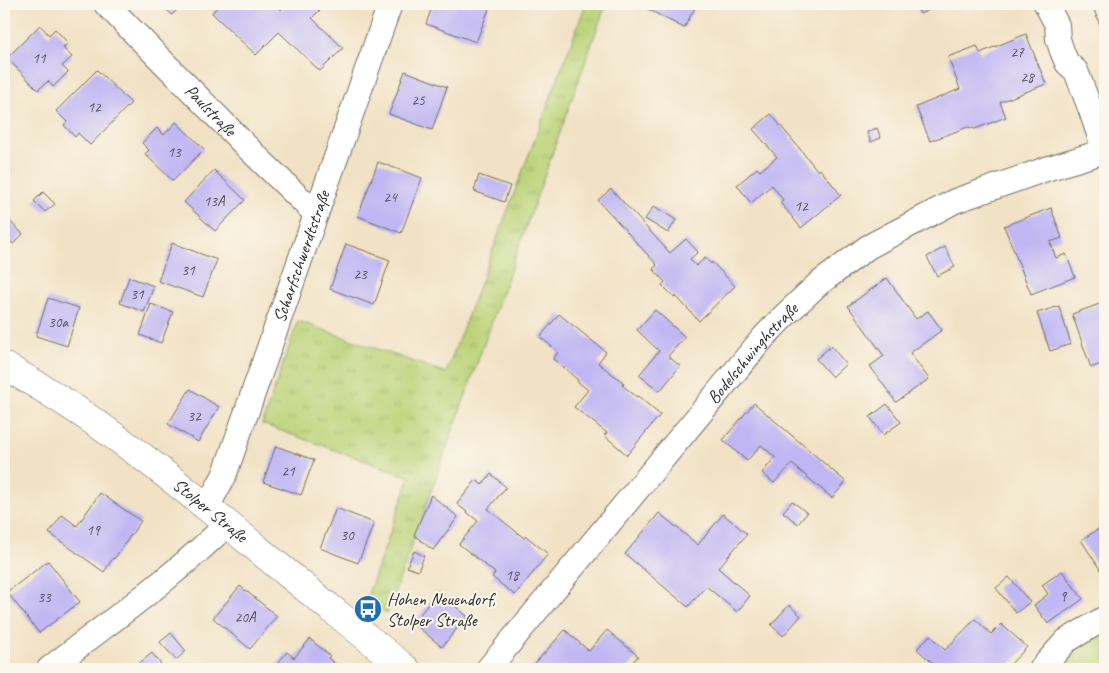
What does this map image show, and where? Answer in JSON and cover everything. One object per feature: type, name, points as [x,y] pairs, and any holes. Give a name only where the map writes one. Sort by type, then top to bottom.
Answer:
[{"type":"main road","name":"Stolper Straße","points":[[4,366],[77,411],[142,457],[406,669]]},
{"type":"street","name":"Paulstraße","points":[[106,4],[316,214]]},
{"type":"street","name":"Scharfschwerdtstraße","points":[[49,669],[180,568],[217,516],[224,476],[390,4]]},
{"type":"street","points":[[1046,4],[1057,26],[1058,39],[1067,63],[1076,71],[1105,152]]},
{"type":"street","name":"Bodelschwinghstraße","points":[[488,669],[764,338],[783,316],[818,285],[868,248],[956,201],[1105,152]]},
{"type":"street","points":[[1042,669],[1066,641],[1105,618]]},
{"type":"green space","points":[[586,4],[606,4],[387,614],[367,597],[410,477],[262,424],[298,321],[446,373]]},
{"type":"green space","points":[[1105,627],[1105,669],[1052,669],[1071,649]]},
{"type":"building","points":[[161,4],[183,4],[172,15]]},
{"type":"building","points":[[220,4],[275,4],[281,10],[287,4],[326,4],[312,18],[343,48],[320,71],[279,32],[256,55],[212,13]]},
{"type":"building","points":[[433,4],[491,4],[476,42],[426,24]]},
{"type":"building","points":[[638,4],[697,4],[684,28]]},
{"type":"building","points":[[915,4],[942,4],[920,14]]},
{"type":"building","points":[[1105,6],[1105,38],[1094,10]]},
{"type":"building","points":[[40,25],[49,35],[55,29],[68,43],[63,48],[72,57],[62,66],[68,72],[53,87],[48,81],[38,90],[7,58]]},
{"type":"building","points":[[1026,34],[1046,84],[1000,102],[1006,117],[975,129],[968,127],[930,141],[916,107],[960,89],[948,57],[977,46],[980,53]]},
{"type":"building","points":[[97,70],[131,103],[90,145],[78,133],[75,137],[64,125],[67,122],[56,111]]},
{"type":"building","points":[[405,71],[447,87],[432,130],[389,114]]},
{"type":"building","points":[[771,114],[818,171],[820,169],[841,195],[801,228],[780,202],[783,200],[772,185],[751,203],[737,185],[757,168],[760,171],[777,157],[753,129]]},
{"type":"building","points":[[176,122],[204,149],[173,181],[145,154],[149,150],[142,143],[157,128],[164,135]]},
{"type":"building","points":[[877,128],[881,138],[871,142],[867,132]]},
{"type":"building","points":[[378,162],[422,178],[401,233],[358,216]]},
{"type":"building","points":[[214,170],[245,200],[215,231],[184,202]]},
{"type":"building","points":[[479,175],[510,186],[504,202],[474,191]]},
{"type":"building","points":[[611,189],[670,253],[686,239],[698,252],[690,259],[696,266],[705,258],[711,264],[712,262],[735,286],[699,321],[676,296],[675,298],[662,285],[665,282],[653,269],[657,265],[598,200]]},
{"type":"building","points":[[43,192],[55,204],[45,212],[34,201]]},
{"type":"building","points":[[654,206],[676,220],[668,233],[645,219]]},
{"type":"building","points":[[1051,208],[1062,238],[1050,242],[1056,258],[1066,254],[1075,277],[1031,294],[1004,226]]},
{"type":"building","points":[[4,216],[23,234],[13,244],[4,234]]},
{"type":"building","points":[[172,243],[217,260],[203,297],[158,281]]},
{"type":"building","points":[[346,244],[390,260],[374,305],[330,289]]},
{"type":"building","points":[[945,247],[955,267],[937,276],[927,257]]},
{"type":"building","points":[[129,277],[154,286],[144,312],[120,303]]},
{"type":"building","points":[[887,278],[916,319],[928,311],[942,330],[910,353],[929,379],[896,402],[870,366],[884,356],[848,306]]},
{"type":"building","points":[[48,298],[79,308],[67,346],[36,336]]},
{"type":"building","points":[[1105,302],[1105,362],[1091,368],[1072,314]]},
{"type":"building","points":[[151,304],[173,312],[161,343],[140,335]]},
{"type":"building","points":[[1059,306],[1071,344],[1050,351],[1037,313]]},
{"type":"building","points":[[655,310],[685,337],[668,356],[680,366],[660,391],[639,375],[659,351],[637,330]]},
{"type":"building","points":[[559,314],[606,352],[598,363],[660,415],[627,455],[604,435],[607,433],[574,407],[588,390],[553,359],[558,352],[540,337]]},
{"type":"building","points":[[831,346],[846,364],[832,377],[816,359]]},
{"type":"building","points":[[190,389],[219,407],[198,442],[168,424]]},
{"type":"building","points":[[754,403],[846,482],[832,498],[792,464],[774,483],[762,473],[775,457],[761,445],[747,461],[723,440]]},
{"type":"building","points":[[887,404],[901,422],[883,435],[870,417]]},
{"type":"building","points":[[276,446],[314,460],[301,495],[263,482]]},
{"type":"building","points":[[491,474],[506,487],[488,509],[524,538],[526,536],[548,554],[515,595],[492,577],[495,573],[459,544],[478,521],[457,504],[476,480],[482,485]]},
{"type":"building","points":[[100,493],[141,521],[104,572],[49,533],[62,515],[77,526]]},
{"type":"building","points":[[431,495],[458,517],[433,550],[414,535]]},
{"type":"building","points":[[792,501],[807,513],[798,524],[783,512]]},
{"type":"building","points":[[336,508],[374,523],[358,563],[320,548]]},
{"type":"building","points":[[659,513],[698,545],[723,514],[747,534],[718,568],[750,596],[737,612],[706,586],[688,607],[625,554]]},
{"type":"building","points":[[1105,525],[1105,577],[1081,540]]},
{"type":"building","points":[[414,551],[424,556],[418,571],[407,567]]},
{"type":"building","points":[[48,561],[80,602],[39,633],[7,592]]},
{"type":"building","points":[[1062,571],[1083,599],[1048,624],[1034,605],[1048,594],[1042,585]]},
{"type":"building","points":[[1009,577],[1030,602],[1016,613],[996,588]]},
{"type":"building","points":[[240,586],[277,616],[250,649],[213,618]]},
{"type":"building","points":[[438,592],[467,616],[442,647],[413,623]]},
{"type":"building","points":[[789,605],[801,616],[783,636],[771,625]]},
{"type":"building","points":[[975,619],[991,634],[1001,624],[1027,647],[1006,669],[939,669],[917,649],[930,635],[945,650]]},
{"type":"building","points":[[565,630],[589,651],[607,630],[638,656],[627,669],[530,669]]},
{"type":"building","points":[[171,633],[186,651],[176,660],[160,642]]},
{"type":"building","points":[[310,639],[330,656],[328,658],[342,669],[273,669],[287,652],[294,658]]},
{"type":"building","points":[[152,653],[165,669],[132,669]]},
{"type":"place","name":"Hohen Neuendorf, Stolper Straße","points":[[368,609]]}]
